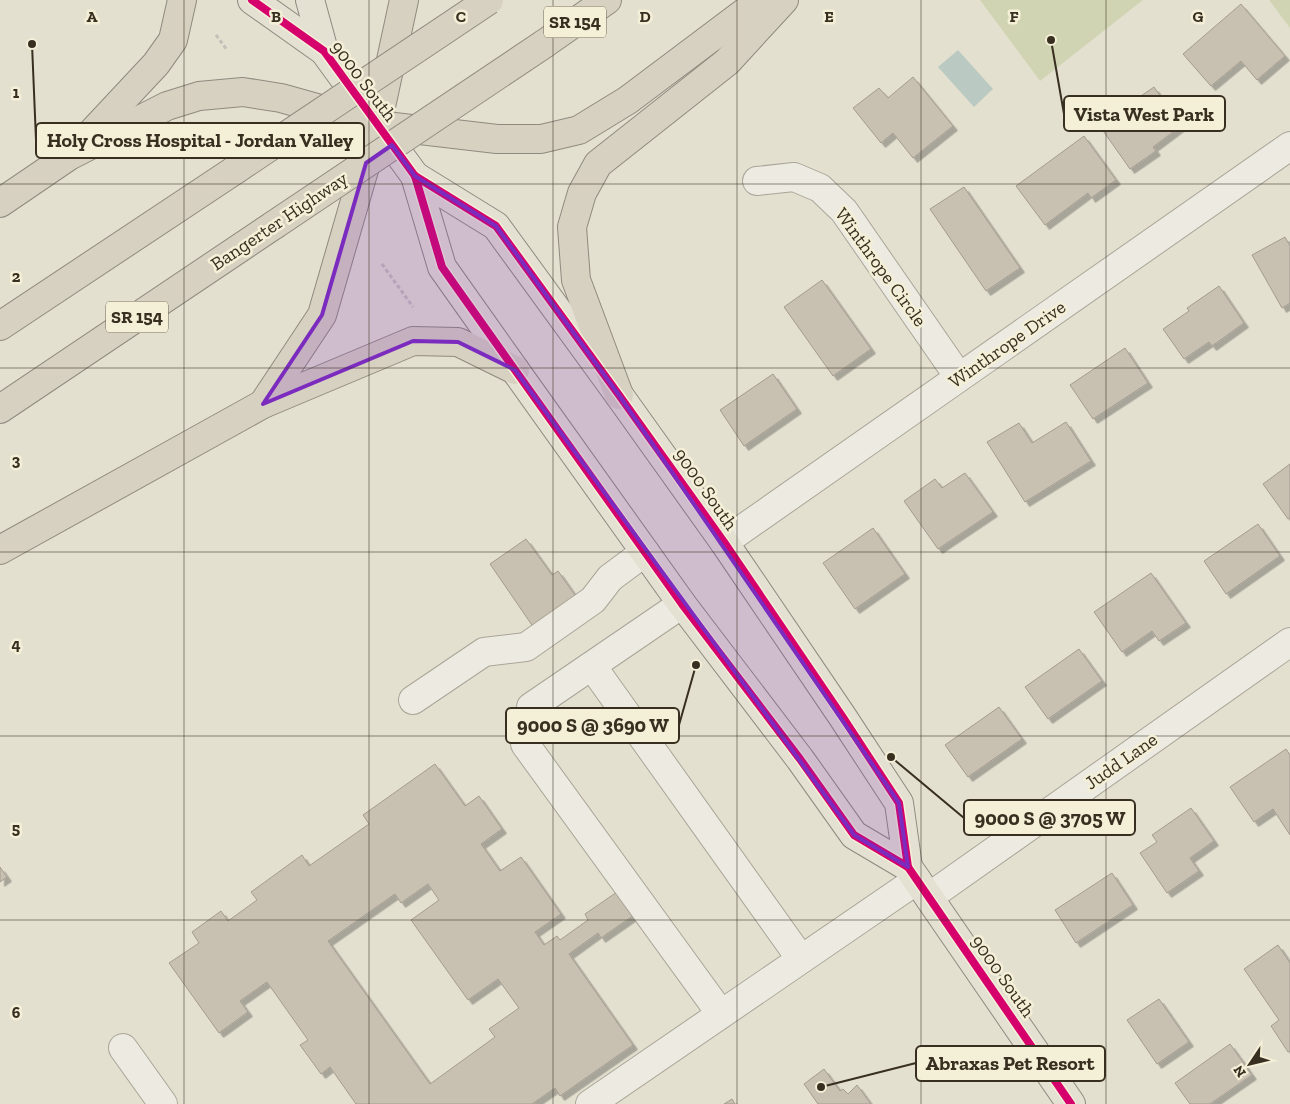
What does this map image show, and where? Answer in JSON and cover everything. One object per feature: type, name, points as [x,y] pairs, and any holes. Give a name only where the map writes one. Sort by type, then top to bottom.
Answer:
[{"type":"highway","points":[[69,156],[156,64],[173,40],[182,0]]},
{"type":"highway","points":[[263,404],[322,315],[377,124],[404,0]]},
{"type":"highway","points":[[0,326],[489,0]]},
{"type":"highway","name":"Bangerter Highway","points":[[0,409],[607,0]]},
{"type":"highway","points":[[0,203],[69,156],[167,106],[199,96],[243,92],[281,98],[377,124],[497,139],[541,138],[580,130],[628,100],[762,0]]},
{"type":"highway","points":[[618,395],[576,280],[572,227],[582,194],[598,164],[727,62],[784,0]]},
{"type":"highway","points":[[0,550],[263,404],[413,342],[458,342],[515,370]]},
{"type":"main road","name":"9000 South","points":[[252,0],[324,50],[415,176],[442,267],[682,604],[800,759],[854,835],[918,881],[1071,1104]]},
{"type":"main road","name":"9000 South","points":[[310,0],[324,50]]},
{"type":"main road","name":"9000 South","points":[[415,176],[496,226],[724,542],[899,803],[918,881]]},
{"type":"street","name":"Winthrope Drive","points":[[724,542],[1290,146]]},
{"type":"street","name":"Winthrope Circle","points":[[757,181],[794,177],[820,188],[844,211],[959,378]]},
{"type":"street","points":[[413,700],[484,652],[526,647],[593,600],[610,578],[645,552]]},
{"type":"street","points":[[682,604],[531,707],[526,744],[721,1014]]},
{"type":"street","name":"Judd Lane","points":[[590,1104],[918,881],[1290,642]]},
{"type":"street","points":[[592,666],[801,959]]},
{"type":"street","points":[[123,1048],[163,1104]]},
{"type":"path","points":[[216,35],[227,50]]},
{"type":"path","points":[[382,264],[413,307]]},
{"type":"highlighted area","points":[[392,145],[415,176],[496,226],[619,395],[899,803],[908,867],[854,835],[515,370],[458,342],[413,341],[263,404],[322,315],[366,163]]},
{"type":"green space","points":[[980,0],[1143,0],[1040,81]]},
{"type":"green space","points":[[1269,0],[1290,0],[1290,28]]},
{"type":"shaded area","points":[[958,50],[993,89],[974,107],[938,67]]},
{"type":"building","points":[[1241,4],[1285,56],[1257,80],[1241,61],[1211,86],[1183,54]]},
{"type":"building","points":[[913,77],[953,126],[913,158],[893,133],[881,143],[853,108],[879,88],[888,98]]},
{"type":"building","points":[[1154,87],[1181,126],[1153,147],[1156,151],[1130,169],[1099,125]]},
{"type":"building","points":[[1084,136],[1116,180],[1091,198],[1088,193],[1045,225],[1016,186]]},
{"type":"building","points":[[964,187],[1020,268],[986,291],[930,209]]},
{"type":"building","points":[[1285,237],[1290,246],[1290,303],[1282,308],[1252,255]]},
{"type":"building","points":[[822,280],[871,349],[833,376],[784,307]]},
{"type":"building","points":[[1219,286],[1244,323],[1212,346],[1209,342],[1184,359],[1163,329],[1189,311],[1187,308]]},
{"type":"building","points":[[1125,348],[1148,383],[1093,419],[1070,385]]},
{"type":"building","points":[[773,374],[797,409],[744,446],[720,410]]},
{"type":"building","points":[[1066,422],[1091,461],[1025,502],[987,442],[1019,423],[1032,443]]},
{"type":"building","points":[[1290,464],[1290,518],[1288,519],[1263,484]]},
{"type":"building","points":[[965,473],[993,512],[938,549],[904,501],[935,479],[942,488]]},
{"type":"building","points":[[1258,524],[1280,556],[1226,594],[1204,561]]},
{"type":"building","points":[[873,528],[905,574],[855,609],[823,563]]},
{"type":"building","points":[[526,539],[552,575],[558,571],[579,601],[536,631],[490,564]]},
{"type":"building","points":[[1151,573],[1186,623],[1159,641],[1152,631],[1122,652],[1094,612]]},
{"type":"building","points":[[1079,649],[1102,681],[1048,719],[1025,687]]},
{"type":"building","points":[[999,707],[1022,739],[968,777],[945,745]]},
{"type":"building","points":[[1286,749],[1290,755],[1290,835],[1273,809],[1254,822],[1230,787]]},
{"type":"building","points":[[435,764],[465,806],[479,796],[502,829],[481,844],[500,871],[521,857],[561,914],[535,932],[544,945],[557,936],[560,940],[588,920],[585,914],[617,892],[634,915],[601,938],[598,933],[569,954],[633,1045],[560,1096],[555,1088],[532,1104],[356,1104],[330,1067],[321,1074],[300,1045],[308,1040],[267,982],[240,1001],[248,1012],[219,1033],[169,963],[199,943],[192,932],[221,911],[228,921],[257,900],[251,892],[302,855],[309,866],[369,824],[363,815]],"holes":[[[428,884],[439,900],[411,920],[468,1000],[498,979],[519,1008],[489,1029],[495,1037],[430,1084],[328,941],[395,894],[401,903]]]},
{"type":"building","points":[[1191,808],[1214,841],[1190,858],[1199,871],[1167,893],[1140,853],[1157,842],[1152,835]]},
{"type":"building","points":[[0,867],[7,877],[0,882]]},
{"type":"building","points":[[1112,873],[1133,905],[1076,943],[1055,910]]},
{"type":"building","points":[[1278,945],[1290,963],[1290,1051],[1288,1052],[1271,1026],[1279,1020],[1244,969]]},
{"type":"building","points":[[1159,999],[1189,1042],[1157,1064],[1127,1020]]},
{"type":"building","points":[[1230,1044],[1252,1075],[1210,1104],[1190,1104],[1175,1083]]},
{"type":"building","points":[[824,1069],[840,1091],[843,1089],[848,1094],[857,1085],[871,1104],[818,1104],[804,1084]]},
{"type":"building","points":[[732,1099],[735,1104],[724,1104]]},
{"type":"cycle path","points":[[252,0],[324,51],[415,176],[442,267],[515,370],[682,604],[800,759],[854,835],[908,867],[1071,1104]]},
{"type":"cycle path","points":[[415,176],[496,226],[724,542],[899,803],[908,867]]},
{"type":"place","name":"Vista West Park","points":[[1051,40]]},
{"type":"place","name":"Holy Cross Hospital - Jordan Valley","points":[[32,44]]},
{"type":"place","name":"9000 S @ 3690 W","points":[[696,665]]},
{"type":"place","name":"9000 S @ 3705 W","points":[[891,757]]},
{"type":"place","name":"Abraxas Pet Resort","points":[[821,1087]]}]
